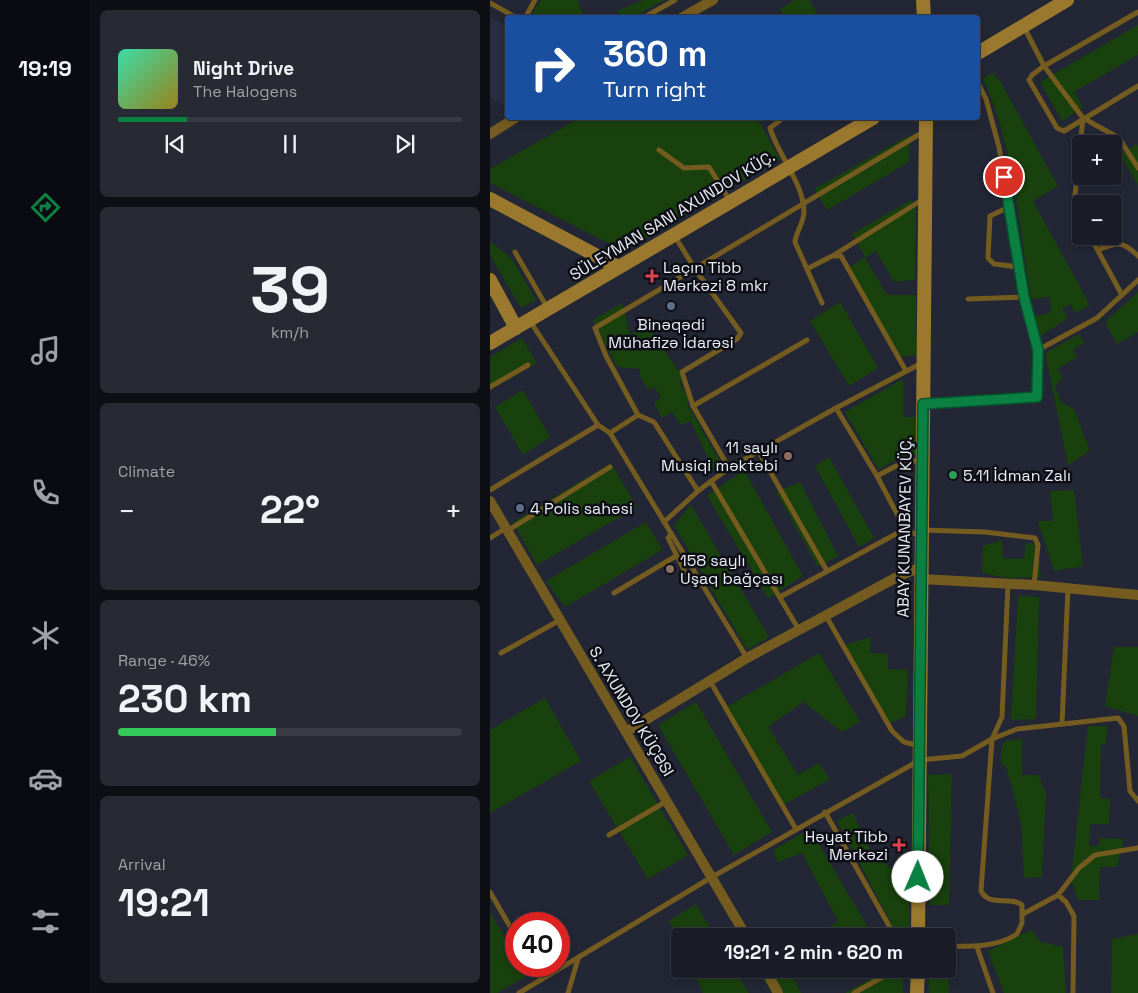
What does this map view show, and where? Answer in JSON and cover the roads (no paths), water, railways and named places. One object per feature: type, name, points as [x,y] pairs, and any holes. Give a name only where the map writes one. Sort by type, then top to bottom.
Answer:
[{"type":"street","points":[[686,15],[713,0]]},
{"type":"street","points":[[923,0],[924,15]]},
{"type":"street","points":[[980,52],[1067,0]]},
{"type":"street","points":[[490,134],[512,120]]},
{"type":"street","name":"SÜLEYMAN SANI AXUNDOV KÜÇ.","points":[[490,344],[870,120]]},
{"type":"street","name":"ABAY KUNANBAYEV KÜÇ.","points":[[918,928],[926,124]]},
{"type":"street","points":[[490,198],[618,267]]},
{"type":"street","points":[[490,280],[516,328]]},
{"type":"street","name":"S. AXUNDOV KÜÇƏSI","points":[[490,501],[741,928]]},
{"type":"street","points":[[626,732],[747,658],[897,577],[921,573],[1008,584],[1138,595]]},
{"type":"street","points":[[770,978],[778,993]]},
{"type":"street","points":[[917,993],[918,978]]},
{"type":"lane","points":[[527,15],[535,0]]},
{"type":"lane","points":[[648,15],[675,0]]},
{"type":"lane","points":[[490,3],[512,15]]},
{"type":"lane","points":[[1138,12],[1044,66],[1032,75],[1029,80],[1054,125],[1064,131],[1082,118],[1138,86]]},
{"type":"lane","points":[[1023,26],[1044,66],[1082,118],[1119,138],[1138,168]]},
{"type":"lane","points":[[923,404],[1037,397],[1038,350],[1024,297],[999,147],[986,99],[980,88]]},
{"type":"lane","points":[[1075,195],[1082,118]]},
{"type":"lane","points":[[780,120],[770,128],[790,166],[803,205],[804,214],[795,242],[822,303]]},
{"type":"lane","points":[[698,491],[654,422],[638,415],[606,356],[595,328],[803,205],[926,124]]},
{"type":"lane","points":[[659,150],[684,168],[709,168],[730,202]]},
{"type":"lane","points":[[807,269],[832,256],[925,198]]},
{"type":"lane","points":[[1009,207],[990,216],[988,258],[994,264],[1019,267]]},
{"type":"lane","points":[[674,235],[694,269],[739,329],[741,336],[682,372],[693,406],[729,468]]},
{"type":"lane","points":[[1098,250],[1116,243],[1131,249],[1138,256]]},
{"type":"lane","points":[[1095,245],[1122,295]]},
{"type":"lane","points":[[515,252],[548,309]]},
{"type":"lane","points":[[832,256],[841,256],[906,371]]},
{"type":"lane","points":[[1038,350],[1097,318],[1138,280]]},
{"type":"lane","points":[[968,299],[1024,297]]},
{"type":"lane","points":[[530,320],[598,424],[610,433],[747,658]]},
{"type":"lane","points":[[693,406],[807,340]]},
{"type":"lane","points":[[664,522],[698,491],[729,468],[923,362]]},
{"type":"lane","points":[[490,387],[528,365]]},
{"type":"lane","points":[[836,408],[877,476],[905,529]]},
{"type":"lane","points":[[610,433],[638,415]]},
{"type":"lane","points":[[490,490],[598,424]]},
{"type":"lane","points":[[758,452],[827,571]]},
{"type":"lane","points":[[877,476],[896,466],[922,458]]},
{"type":"lane","points":[[490,538],[610,467]]},
{"type":"lane","points":[[712,481],[799,630]]},
{"type":"lane","points":[[780,597],[905,529],[922,534],[985,532],[1035,538],[1038,545],[1034,585]]},
{"type":"lane","points":[[672,534],[668,538],[668,544],[684,572]]},
{"type":"lane","points":[[614,593],[676,556]]},
{"type":"lane","points":[[956,946],[977,947],[1017,934],[1022,923],[1022,905],[1018,902],[991,901],[984,897],[981,891],[992,739],[1002,717],[1008,584]]},
{"type":"lane","points":[[1062,724],[1068,588]]},
{"type":"lane","points":[[826,616],[892,731],[920,753],[962,756],[992,739],[1017,729],[1118,718],[1124,726],[1130,791],[1138,802]]},
{"type":"lane","points":[[501,653],[560,620]]},
{"type":"lane","points":[[710,680],[796,829]]},
{"type":"lane","points":[[519,993],[578,959],[712,876],[826,812],[920,753]]},
{"type":"lane","points":[[609,835],[668,801]]},
{"type":"lane","points":[[826,812],[890,928]]},
{"type":"lane","points":[[1023,914],[1058,895],[1079,868],[1095,855],[1138,848]]},
{"type":"lane","points":[[490,892],[505,918]]},
{"type":"lane","points":[[1058,895],[1066,902],[1074,916],[1073,993]]},
{"type":"lane","points":[[977,947],[993,993]]},
{"type":"lane","points":[[568,993],[578,959]]},
{"type":"lane","points":[[854,993],[881,978]]},
{"type":"place","name":"Laçın Tibb Mərkəzi 8 mkr","points":[[652,276]]},
{"type":"place","name":"Binəqədi Mühafizə İdarəsi","points":[[671,306]]},
{"type":"place","name":"11 saylı Musiqi məktəbi","points":[[788,456]]},
{"type":"place","name":"5.11 İdman Zalı","points":[[953,475]]},
{"type":"place","name":"4 Polis sahəsi","points":[[520,508]]},
{"type":"place","name":"158 saylı Uşaq bağçası","points":[[670,569]]},
{"type":"place","name":"Həyat Tibb Mərkəzi","points":[[899,845]]}]
